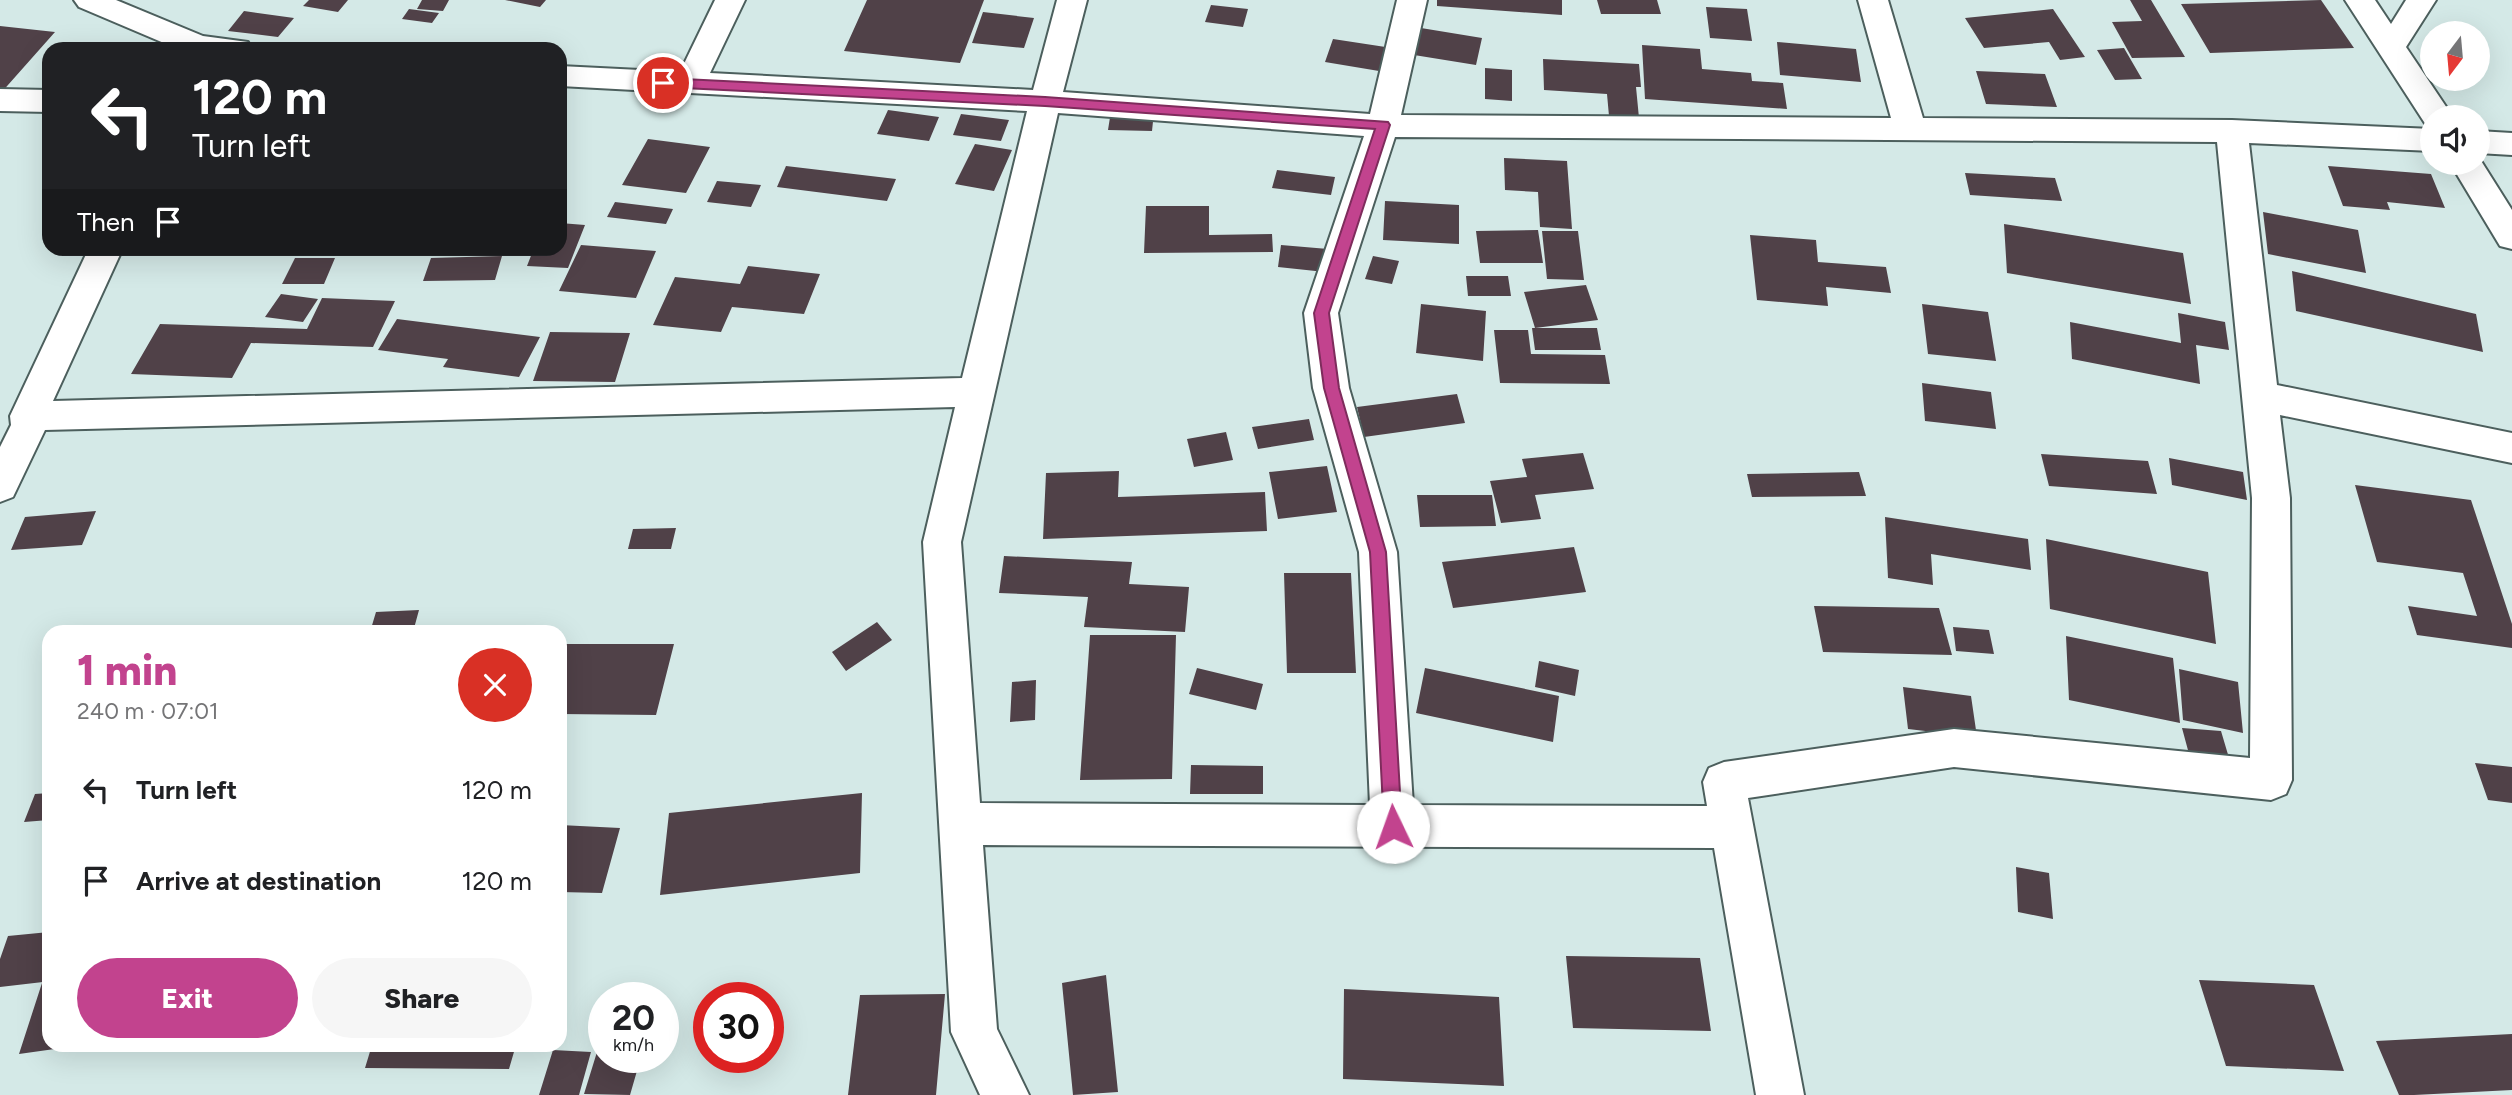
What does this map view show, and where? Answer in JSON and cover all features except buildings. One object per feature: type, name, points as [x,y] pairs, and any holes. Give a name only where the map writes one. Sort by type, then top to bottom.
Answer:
[{"type":"street","points":[[89,0],[187,42]]},
{"type":"street","points":[[689,84],[730,0]]},
{"type":"street","points":[[1005,1095],[974,1032],[942,542],[975,392],[1072,0]]},
{"type":"street","points":[[1393,827],[1378,552],[1331,388],[1321,313],[1383,125],[1412,0]]},
{"type":"street","points":[[1873,0],[1910,128]]},
{"type":"street","points":[[2360,0],[2429,105]]},
{"type":"street","points":[[2390,48],[2421,0]]},
{"type":"street","points":[[567,76],[1045,101],[1383,125],[2232,131],[2420,139]]},
{"type":"street","points":[[0,100],[42,101]]},
{"type":"street","points":[[1780,1095],[1724,782],[1954,748],[2271,780],[2271,498],[2232,131]]},
{"type":"street","points":[[2490,143],[2512,144]]},
{"type":"street","points":[[2473,175],[2512,237]]},
{"type":"street","points":[[0,486],[19,422],[102,256]]},
{"type":"street","points":[[19,422],[975,392]]},
{"type":"street","points":[[2259,396],[2512,448]]},
{"type":"street","points":[[960,824],[1732,827]]},
{"type":"route","points":[[663,83],[1045,101],[1383,125],[1321,313],[1331,388],[1378,552],[1393,827]]}]
